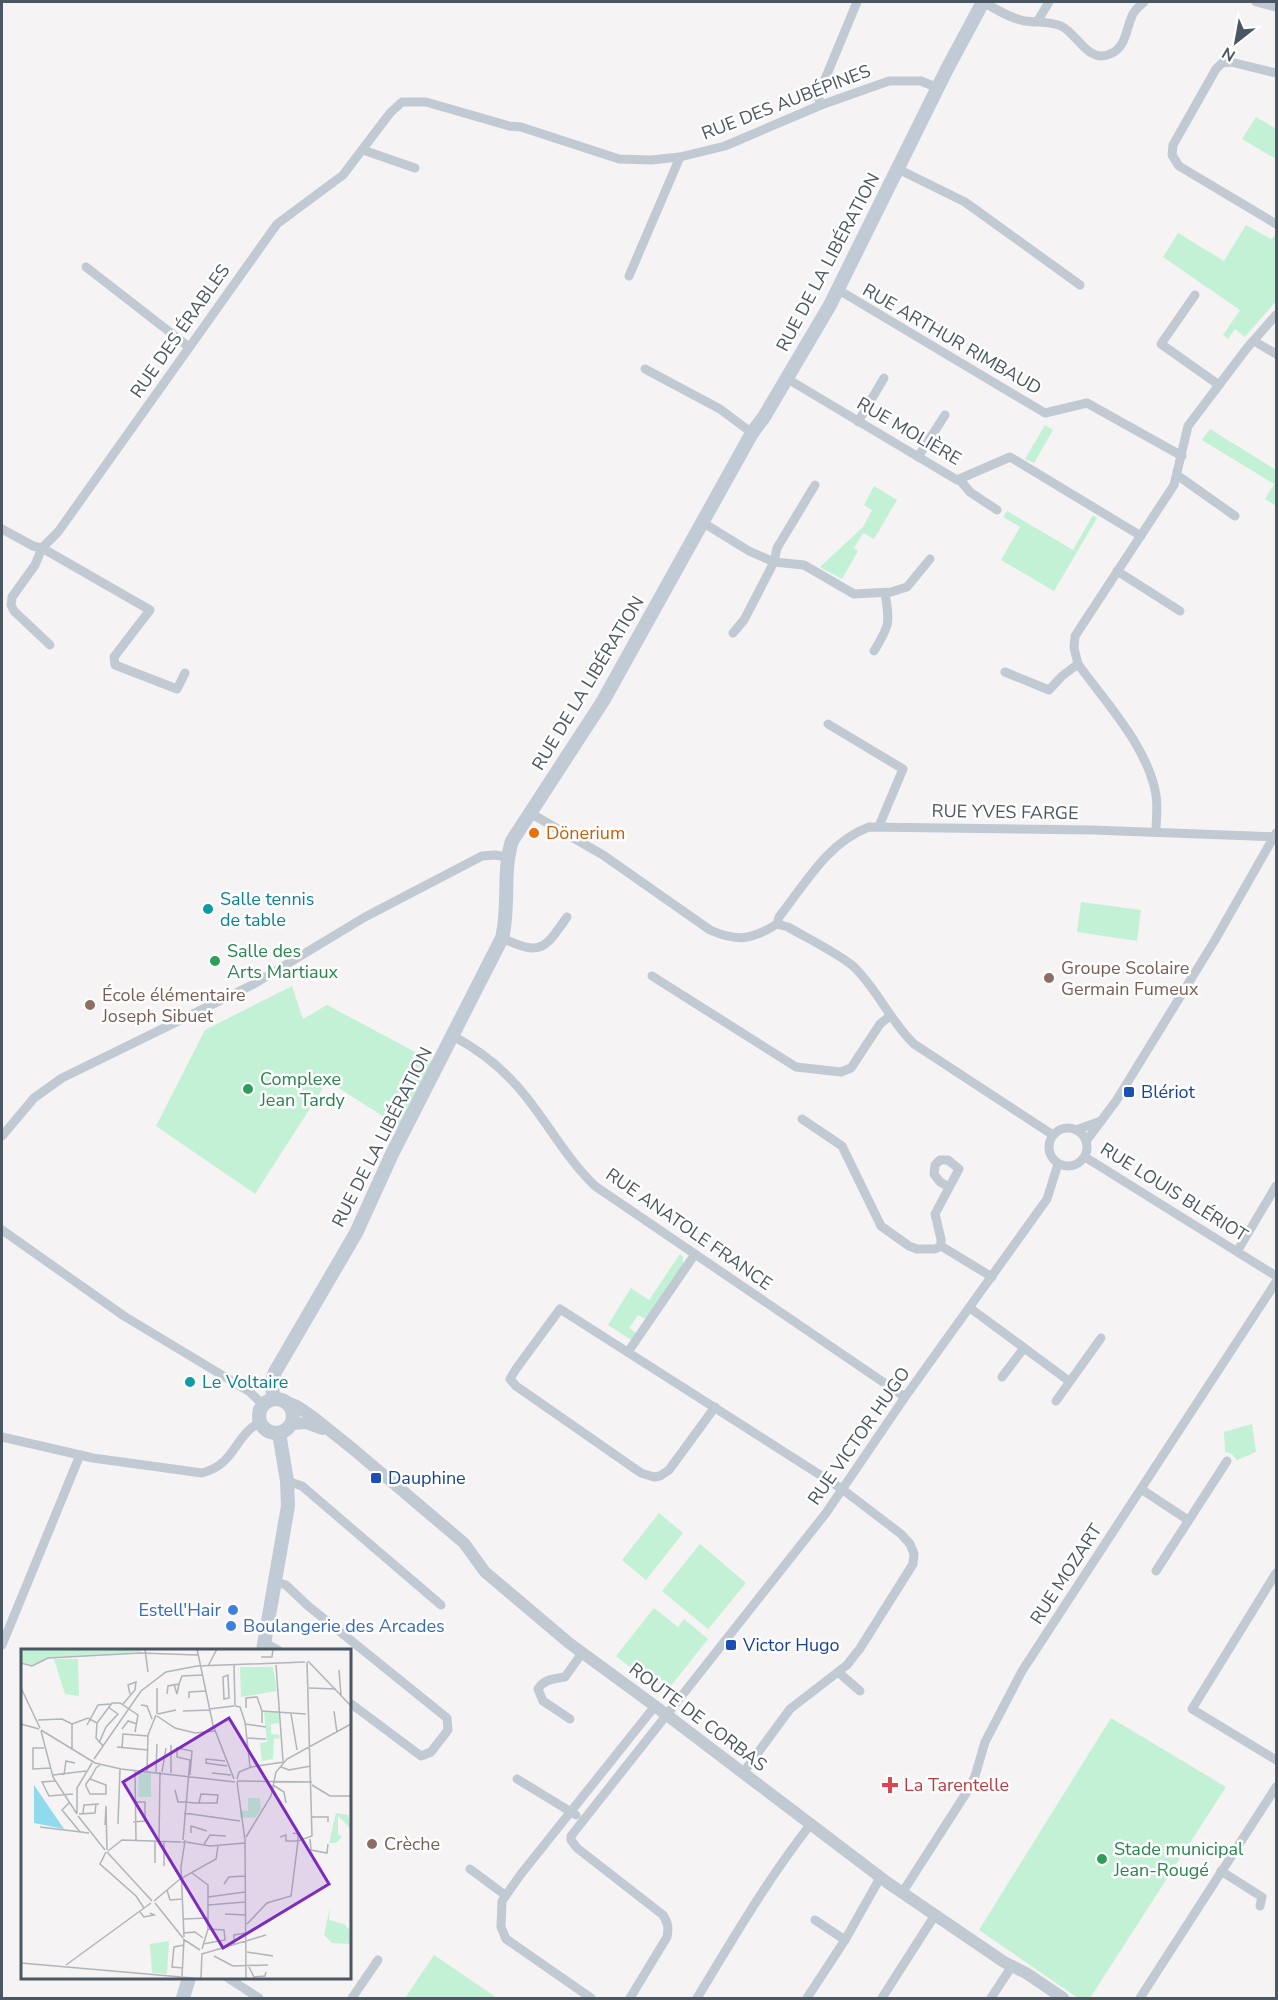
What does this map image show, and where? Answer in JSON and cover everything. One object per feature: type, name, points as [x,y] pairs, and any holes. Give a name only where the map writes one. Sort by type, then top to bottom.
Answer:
[{"type":"main road","name":"RUE DE LA LIBÉRATION","points":[[274,1402],[272,1380],[275,1372],[356,1233],[392,1154],[502,938],[507,857],[512,841],[603,701],[752,433],[830,305],[983,2]]},
{"type":"main road","points":[[274,1402],[292,1410],[291,1424],[279,1433],[268,1431],[258,1416],[274,1402]]},
{"type":"main road","points":[[264,1647],[288,1506],[287,1481],[279,1433]]},
{"type":"main road","points":[[183,1998],[188,1979]]},
{"type":"street","points":[[821,105],[818,96],[857,2]]},
{"type":"street","points":[[983,2],[1008,16],[1023,21],[1063,26],[1085,49],[1097,55],[1110,54],[1122,43],[1132,16],[1144,2]]},
{"type":"street","points":[[1037,22],[1049,2]]},
{"type":"street","points":[[1256,2],[1276,7]]},
{"type":"street","points":[[1276,73],[1231,62],[1222,63],[1216,69],[1173,145],[1172,155],[1179,166],[1276,224]]},
{"type":"street","name":"RUE DES AUBÉPINES","points":[[402,102],[426,102],[509,126],[521,127],[619,159],[651,160],[680,157],[725,146],[821,105],[889,81],[921,81],[938,88]]},
{"type":"street","name":"RUE DES ÉRABLES","points":[[50,645],[14,611],[12,605],[12,597],[35,565],[42,548],[58,532],[277,224],[336,181],[363,150],[390,113],[402,102]]},
{"type":"street","points":[[363,150],[415,168]]},
{"type":"street","points":[[629,276],[680,157]]},
{"type":"street","points":[[898,169],[965,202],[1080,285]]},
{"type":"street","points":[[86,267],[189,347]]},
{"type":"street","name":"RUE ARTHUR RIMBAUD","points":[[837,289],[1046,413],[1087,403],[1182,456]]},
{"type":"street","points":[[1195,295],[1161,344],[1219,386]]},
{"type":"street","points":[[1156,832],[1157,797],[1151,774],[1140,750],[1078,664],[1074,648],[1075,636],[1174,485],[1188,426],[1276,315]]},
{"type":"street","points":[[1254,341],[1276,354]]},
{"type":"street","points":[[645,369],[720,409],[752,433]]},
{"type":"street","name":"RUE MOLIÈRE","points":[[786,378],[957,480],[1010,457],[1141,536]]},
{"type":"street","points":[[858,422],[884,378]]},
{"type":"street","points":[[918,457],[945,415]]},
{"type":"street","points":[[1177,475],[1235,516]]},
{"type":"street","points":[[959,479],[970,492],[998,510]]},
{"type":"street","points":[[733,633],[744,620],[774,562],[777,548],[815,485]]},
{"type":"street","points":[[702,522],[749,551],[774,562],[804,565],[854,594],[885,593],[907,587],[930,559]]},
{"type":"street","points":[[2,529],[33,546],[42,548],[150,610],[114,657],[115,664],[177,689],[185,673]]},
{"type":"street","points":[[1117,571],[1180,611]]},
{"type":"street","points":[[874,651],[889,623],[885,593]]},
{"type":"street","points":[[1005,672],[1049,690],[1078,664]]},
{"type":"street","points":[[828,724],[903,769],[879,826]]},
{"type":"street","points":[[530,813],[603,855],[710,930],[725,937],[739,939],[756,935],[777,924],[788,927],[852,966],[914,1044],[1053,1135]]},
{"type":"street","name":"RUE YVES FARGE","points":[[777,924],[779,917],[832,850],[856,832],[879,826],[1276,836]]},
{"type":"street","points":[[1086,1141],[1129,1081],[1276,836]]},
{"type":"street","points":[[2,1136],[34,1098],[62,1078],[254,984],[365,917],[482,856],[507,857]]},
{"type":"street","points":[[502,938],[523,947],[537,948],[548,944],[567,917]]},
{"type":"street","points":[[652,976],[796,1066],[841,1072],[851,1068],[880,1024],[890,1016]]},
{"type":"street","name":"RUE ANATOLE FRANCE","points":[[453,1036],[495,1065],[513,1081],[583,1174],[595,1186],[905,1397]]},
{"type":"street","points":[[802,1119],[842,1146],[880,1226],[917,1250],[935,1249],[941,1246]]},
{"type":"street","points":[[1076,1130],[1086,1141],[1087,1149],[1084,1156],[1078,1164],[1068,1166],[1059,1164],[1052,1158],[1049,1151],[1053,1135],[1060,1130],[1076,1130],[1101,1121]]},
{"type":"street","name":"RUE LOUIS BLÉRIOT","points":[[1084,1156],[1276,1276]]},
{"type":"street","name":"RUE VICTOR HUGO","points":[[630,1998],[667,1937],[669,1928],[667,1921],[663,1915],[573,1844],[571,1836],[789,1562],[843,1489],[905,1397],[1047,1199],[1059,1164]]},
{"type":"street","points":[[1238,1251],[1276,1186]]},
{"type":"street","points":[[941,1246],[935,1214],[949,1187]]},
{"type":"street","points":[[2,1230],[154,1335],[250,1392],[274,1402]]},
{"type":"street","points":[[941,1246],[992,1278]]},
{"type":"street","points":[[628,1352],[695,1254]]},
{"type":"street","name":"RUE MOZART","points":[[902,1893],[970,1787],[985,1742],[1022,1671],[1276,1282]]},
{"type":"street","points":[[970,1308],[1069,1381]]},
{"type":"street","points":[[715,1407],[669,1470],[654,1477],[641,1473],[597,1444],[516,1386],[510,1379],[560,1309],[715,1407],[843,1489],[901,1534],[910,1544],[914,1554],[913,1564],[848,1665],[790,1709],[743,1773]]},
{"type":"street","points":[[1056,1401],[1101,1338]]},
{"type":"street","points":[[1002,1377],[1024,1348]]},
{"type":"street","name":"ROUTE DE CORBAS","points":[[274,1402],[297,1406],[313,1417],[464,1543],[485,1572],[582,1653],[666,1714],[880,1878],[1063,1998]]},
{"type":"street","points":[[2,1437],[80,1455],[202,1473],[223,1464],[246,1432],[260,1422]]},
{"type":"street","name":"ROUTE DE CORBAS","points":[[291,1424],[310,1424],[334,1435]]},
{"type":"street","points":[[2,1645],[80,1455]]},
{"type":"street","points":[[1156,1571],[1227,1461]]},
{"type":"street","points":[[287,1481],[302,1486],[441,1605]]},
{"type":"street","points":[[1141,1490],[1188,1520]]},
{"type":"street","points":[[1276,1573],[1192,1709],[1276,1760]]},
{"type":"street","points":[[276,1582],[286,1586],[447,1718],[448,1730],[431,1752],[421,1756],[351,1705]]},
{"type":"street","points":[[570,1719],[543,1701],[538,1689],[547,1680],[565,1677],[582,1653]]},
{"type":"street","points":[[838,1672],[860,1691]]},
{"type":"street","points":[[591,1998],[506,1939],[501,1927],[502,1905],[505,1895],[655,1706]]},
{"type":"street","points":[[517,1779],[583,1820]]},
{"type":"street","points":[[1140,1998],[1276,1787]]},
{"type":"street","points":[[697,1998],[760,1894],[788,1852],[810,1825]]},
{"type":"street","points":[[470,1869],[505,1895]]},
{"type":"street","points":[[1221,1871],[1262,1897],[1260,1906]]},
{"type":"street","points":[[807,1998],[845,1940],[880,1878]]},
{"type":"street","points":[[882,1998],[935,1915]]},
{"type":"street","points":[[815,1920],[845,1940]]},
{"type":"street","points":[[352,1998],[378,1960]]},
{"type":"street","points":[[991,1998],[1012,1966]]},
{"type":"street","points":[[230,1979],[248,1995],[259,1998]]},
{"type":"green space","points":[[1256,117],[1276,129],[1276,159],[1242,139]]},
{"type":"green space","points":[[1246,225],[1271,239],[1276,234],[1276,301],[1245,337],[1235,329],[1228,339],[1223,335],[1240,310],[1163,257],[1178,233],[1224,261]]},
{"type":"green space","points":[[1045,425],[1053,430],[1034,463],[1025,459]]},
{"type":"green space","points":[[1210,429],[1276,470],[1276,506],[1265,499],[1274,484],[1202,440]]},
{"type":"green space","points":[[874,486],[897,500],[874,539],[863,533],[854,548],[858,551],[842,579],[820,567],[863,527],[872,510],[864,505]]},
{"type":"green space","points":[[1007,511],[1073,550],[1093,515],[1097,518],[1054,591],[1001,560],[1020,527],[1003,517]]},
{"type":"green space","points":[[1081,902],[1141,910],[1137,941],[1077,932]]},
{"type":"green space","name":"Complexe Jean Tardy","points":[[292,986],[303,1019],[327,1005],[434,1062],[400,1127],[320,1076],[324,1085],[320,1093],[255,1194],[156,1126],[205,1030]]},
{"type":"green space","points":[[680,1254],[683,1257],[683,1266],[646,1319],[638,1315],[629,1328],[636,1333],[631,1340],[608,1325],[631,1288],[649,1300]]},
{"type":"green space","points":[[1252,1424],[1256,1452],[1237,1460],[1232,1454],[1225,1452],[1224,1432]]},
{"type":"green space","points":[[659,1513],[683,1533],[646,1580],[622,1560]]},
{"type":"green space","points":[[700,1544],[746,1583],[708,1629],[662,1591]]},
{"type":"green space","points":[[654,1608],[678,1627],[684,1619],[708,1639],[670,1687],[646,1668],[640,1675],[616,1656]]},
{"type":"green space","name":"Stade municipal Jean-Rougé","points":[[1111,1718],[1226,1787],[1090,1998],[1078,1998],[979,1930]]},
{"type":"green space","points":[[434,1955],[497,1998],[405,1998]]},
{"type":"place","name":"Dönerium","points":[[534,833]]},
{"type":"place","name":"Salle tennis de table","points":[[208,909]]},
{"type":"place","name":"Salle des Arts Martiaux","points":[[215,961]]},
{"type":"place","name":"Groupe Scolaire Germain Fumeux","points":[[1049,978]]},
{"type":"place","name":"École élémentaire Joseph Sibuet","points":[[90,1005]]},
{"type":"place","name":"Complexe Jean Tardy","points":[[248,1089]]},
{"type":"place","name":"Blériot","points":[[1129,1092]]},
{"type":"place","name":"Le Voltaire","points":[[190,1382]]},
{"type":"place","name":"Dauphine","points":[[376,1478]]},
{"type":"place","name":"Estell'Hair","points":[[233,1610]]},
{"type":"place","name":"Boulangerie des Arcades","points":[[231,1626]]},
{"type":"place","name":"Victor Hugo","points":[[731,1645]]},
{"type":"place","name":"La Tarentelle","points":[[890,1785]]},
{"type":"place","name":"Crèche","points":[[372,1844]]},
{"type":"place","name":"Stade municipal Jean-Rougé","points":[[1102,1859]]}]
